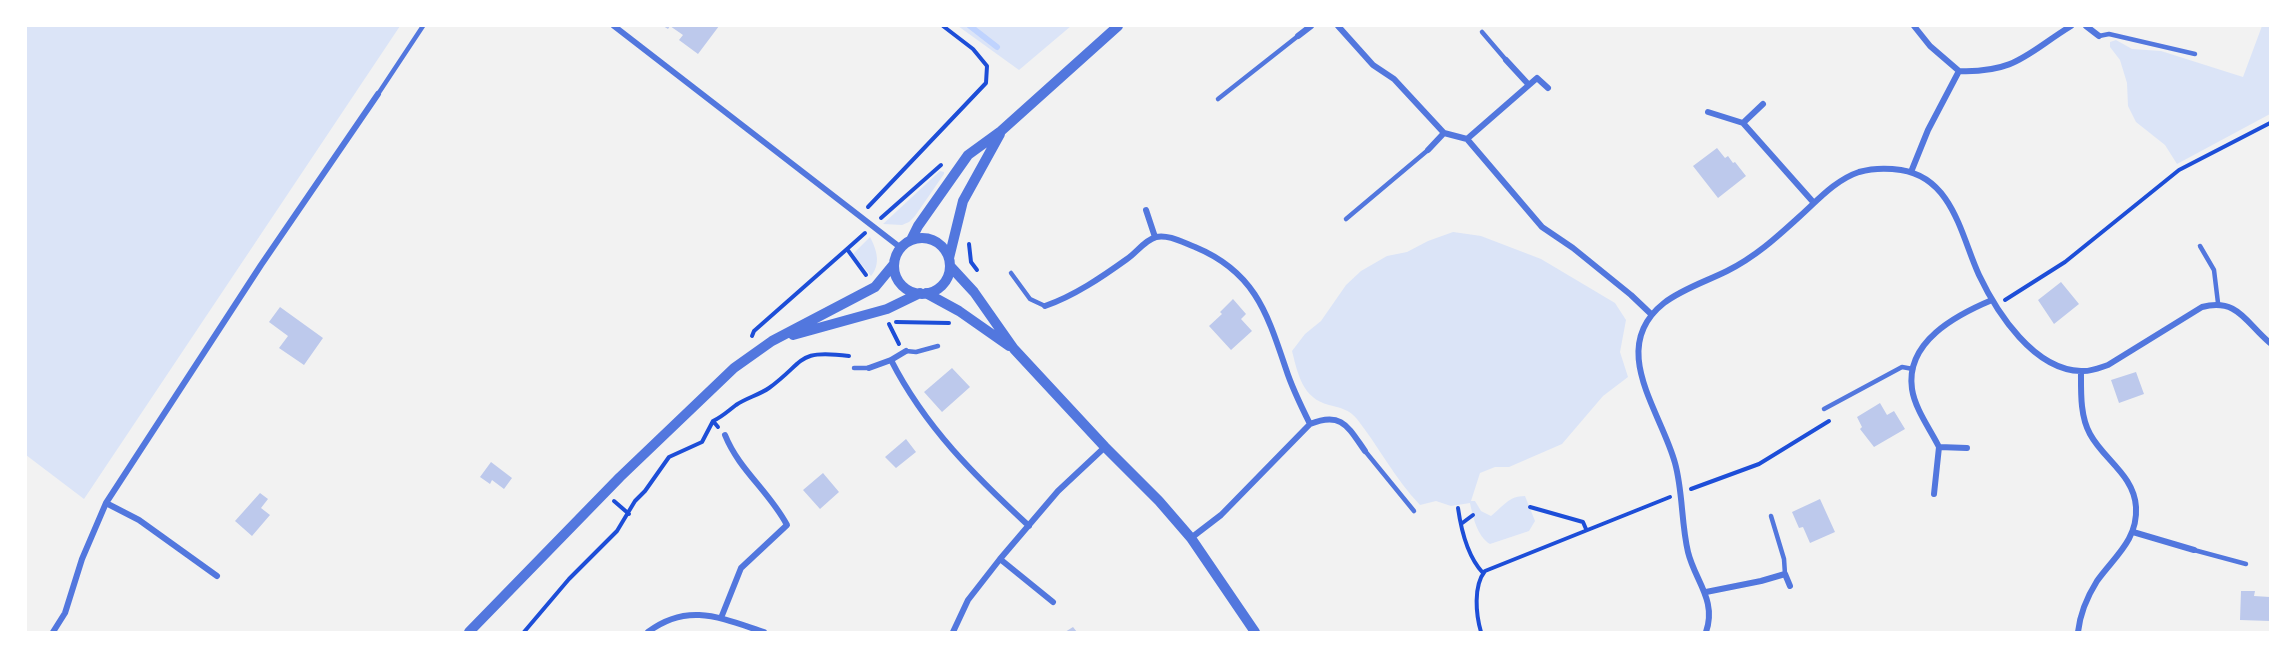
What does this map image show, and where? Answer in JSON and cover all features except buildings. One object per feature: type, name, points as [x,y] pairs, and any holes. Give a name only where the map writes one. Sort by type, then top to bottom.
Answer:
[{"type":"street","points":[[614,26],[901,248]]},
{"type":"street","points":[[469,633],[620,477],[734,368],[772,341],[875,287],[894,264],[901,248],[911,240],[918,226],[968,155],[1002,131],[1118,26]]},
{"type":"street","points":[[1298,36],[1311,26]]},
{"type":"street","points":[[1338,26],[1373,65],[1394,79],[1444,133],[1467,139],[1542,228],[1573,248],[1652,314]]},
{"type":"street","points":[[1914,26],[1930,46],[1959,70],[1991,70],[2013,64],[2071,26]]},
{"type":"street","points":[[2086,26],[2099,36]]},
{"type":"street","points":[[1506,60],[1529,85]]},
{"type":"street","points":[[1911,172],[1928,130],[1959,70]]},
{"type":"street","points":[[1467,139],[1537,78],[1548,88]]},
{"type":"street","points":[[53,633],[65,613],[82,559],[106,503],[255,275],[378,94]]},
{"type":"street","points":[[1743,123],[1763,104]]},
{"type":"street","points":[[1708,112],[1743,123],[1814,203]]},
{"type":"street","points":[[772,341],[887,309],[942,285],[947,278],[956,224],[963,201],[1002,131]]},
{"type":"street","points":[[1428,150],[1444,133]]},
{"type":"street","points":[[1706,633],[1710,618],[1706,592],[1688,552],[1675,461],[1639,369],[1638,345],[1652,314],[1666,301],[1746,262],[1762,251],[1844,179],[1860,172],[1891,169],[1911,172],[1932,184],[1950,204],[1994,303],[2033,351],[2056,366],[2081,372],[2093,371],[2108,365],[2202,307],[2218,303],[2229,305],[2237,311],[2254,330],[2271,343]]},
{"type":"street","points":[[1146,210],[1155,237]]},
{"type":"street","points":[[1045,306],[1062,300],[1128,258],[1155,237],[1167,237],[1202,250],[1224,262],[1246,281],[1264,307],[1287,372],[1310,424]]},
{"type":"street","points":[[911,240],[928,238],[944,248],[949,262],[974,292],[1014,349],[1159,501],[1191,538],[1255,633]]},
{"type":"street","points":[[894,264],[897,277],[905,288],[949,304],[1014,349]]},
{"type":"street","points":[[1934,494],[1939,447],[1916,402],[1912,388],[1913,369],[1920,349],[1953,319],[1994,303]]},
{"type":"street","points":[[870,368],[906,351]]},
{"type":"street","points":[[891,360],[929,423],[979,481],[1029,526]]},
{"type":"street","points":[[2078,633],[2089,595],[2098,580],[2121,553],[2133,532],[2136,505],[2133,492],[2121,471],[2095,442],[2086,425],[2082,408],[2081,372]]},
{"type":"street","points":[[1191,538],[1221,515],[1310,424],[1330,418],[1338,420],[1347,425],[1365,451]]},
{"type":"street","points":[[721,618],[741,568],[787,525],[776,505],[732,454],[725,435]]},
{"type":"street","points":[[953,633],[968,600],[1000,559],[1058,491],[1105,447]]},
{"type":"street","points":[[1939,447],[1967,448]]},
{"type":"street","points":[[106,503],[139,520],[218,576]]},
{"type":"street","points":[[2133,532],[2194,550]]},
{"type":"street","points":[[1000,559],[1053,602]]},
{"type":"street","points":[[1706,592],[1785,574],[1790,586]]},
{"type":"street","points":[[648,633],[674,616],[692,615],[721,618],[764,633]]},
{"type":"lane","points":[[378,94],[423,26]]},
{"type":"lane","points":[[1482,32],[1506,60]]},
{"type":"lane","points":[[2099,36],[2109,34],[2195,54]]},
{"type":"lane","points":[[1218,99],[1298,36]]},
{"type":"lane","points":[[1346,219],[1428,150]]},
{"type":"lane","points":[[2200,246],[2214,270],[2218,303]]},
{"type":"lane","points":[[1011,273],[1030,299],[1045,306]]},
{"type":"lane","points":[[906,351],[916,352],[938,346]]},
{"type":"lane","points":[[1824,409],[1902,367],[1913,369]]},
{"type":"lane","points":[[854,368],[870,368]]},
{"type":"lane","points":[[1365,451],[1414,511]]},
{"type":"lane","points":[[1771,516],[1785,559],[1785,574]]},
{"type":"lane","points":[[2194,550],[2246,564]]},
{"type":"path","points":[[859,216],[986,83],[987,66],[974,48],[943,26]]},
{"type":"path","points":[[1994,303],[2065,262],[2179,170],[2271,123]]},
{"type":"path","points":[[749,341],[754,331],[847,249]]},
{"type":"path","points":[[889,322],[897,342],[906,351]]},
{"type":"path","points":[[524,633],[569,579],[617,531],[635,501],[656,477],[669,457],[702,442],[713,421],[769,388],[796,363],[810,356],[825,353],[854,357],[862,359],[870,368]]},
{"type":"path","points":[[1481,633],[1477,619],[1477,603],[1483,573],[1586,529],[1759,464],[1834,418]]},
{"type":"path","points":[[713,421],[725,435]]},
{"type":"path","points":[[1530,507],[1583,522],[1586,529]]},
{"type":"path","points":[[1458,508],[1474,562],[1483,573]]},
{"type":"path","points":[[1461,524],[1473,515]]},
{"type":"shaded area","points":[[26,26],[400,26],[84,499],[26,455]]},
{"type":"shaded area","points":[[958,26],[1071,26],[1019,70]]},
{"type":"shaded area","points":[[2262,26],[2270,26],[2270,114],[2177,164],[2165,145],[2136,122],[2128,106],[2127,83],[2120,60],[2110,47],[2110,42],[2116,40],[2132,49],[2161,51],[2243,77]]},
{"type":"shaded area","points":[[940,171],[944,174],[909,222],[902,225],[883,224]]},
{"type":"shaded area","points":[[1453,232],[1481,236],[1541,259],[1615,303],[1626,320],[1620,352],[1628,377],[1603,396],[1562,444],[1509,467],[1495,467],[1480,473],[1471,501],[1475,501],[1481,511],[1491,516],[1510,500],[1525,496],[1535,521],[1529,531],[1490,544],[1479,531],[1470,503],[1451,506],[1436,501],[1420,505],[1354,416],[1344,409],[1320,402],[1307,391],[1299,376],[1292,351],[1305,334],[1321,321],[1346,285],[1361,271],[1387,256],[1407,252]]},
{"type":"shaded area","points":[[870,237],[877,257],[876,267],[871,276],[853,254]]},
{"type":"waterway","points":[[970,26],[997,47]]}]
